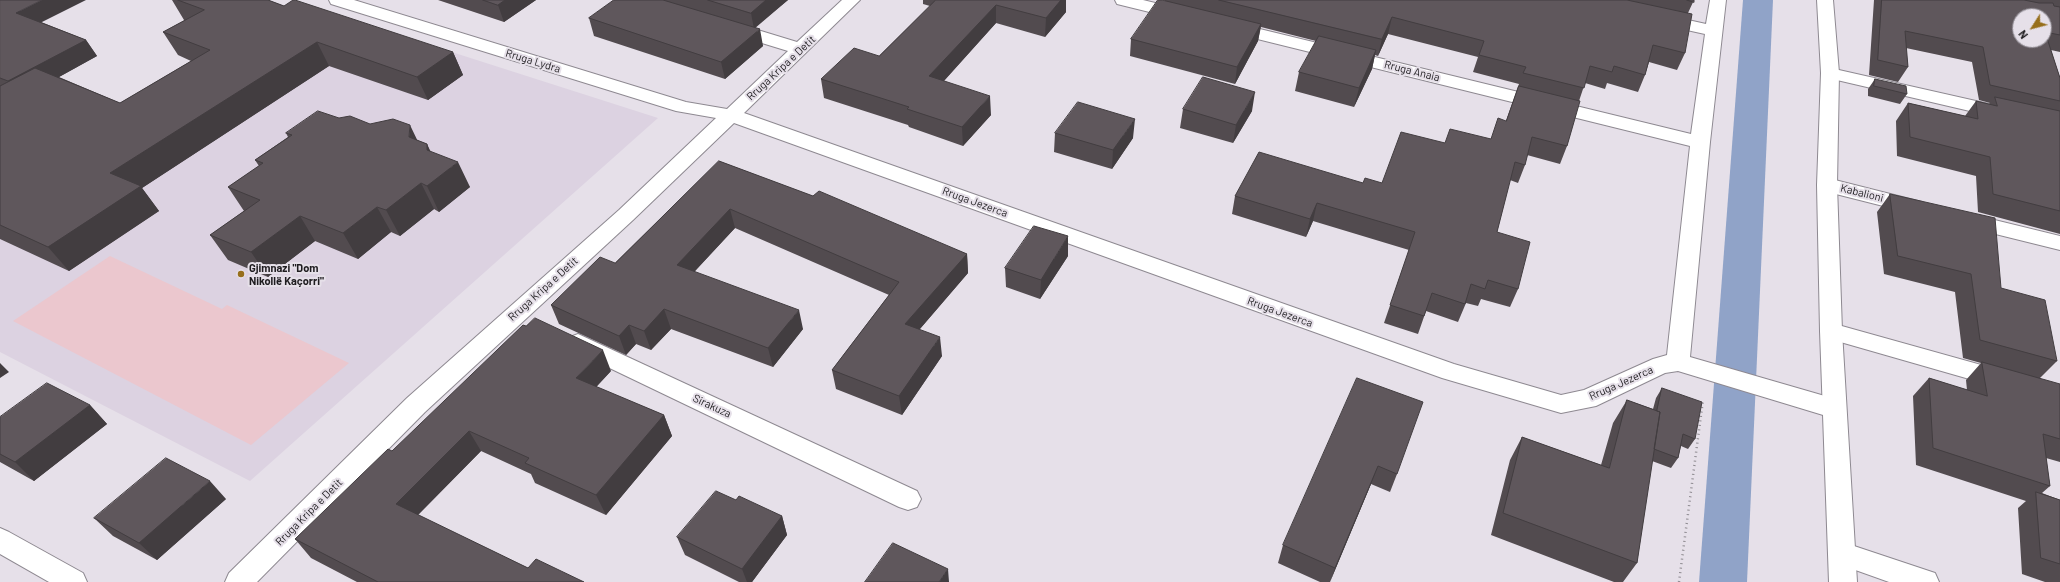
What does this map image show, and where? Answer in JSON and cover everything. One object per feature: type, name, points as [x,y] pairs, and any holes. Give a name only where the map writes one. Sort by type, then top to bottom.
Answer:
[{"type":"street","name":"Rruga Lydra","points":[[336,0],[682,107],[731,115]]},
{"type":"street","name":"Rruga Kripa e Detit","points":[[238,582],[416,405],[525,319],[626,215],[852,0]]},
{"type":"street","name":"Rruga Anaia","points":[[1123,0],[1700,142]]},
{"type":"street","points":[[1718,0],[1700,142],[1679,365],[1766,387],[1833,408]]},
{"type":"street","points":[[1825,0],[1830,73],[1827,185],[1830,331],[1842,554],[1842,582]]},
{"type":"street","points":[[1646,16],[1715,31]]},
{"type":"street","points":[[717,24],[800,49]]},
{"type":"street","points":[[1830,73],[2060,126]]},
{"type":"street","name":"Rruga Jezerca","points":[[731,115],[1450,372],[1561,404],[1588,399],[1679,365]]},
{"type":"street","name":"Kabalioni","points":[[1827,185],[2060,243]]},
{"type":"street","points":[[1830,331],[2060,396]]},
{"type":"street","name":"Sirakuza","points":[[562,336],[908,499]]},
{"type":"street","points":[[0,540],[73,582]]},
{"type":"street","points":[[1842,554],[1925,582]]},
{"type":"path","points":[[1679,365],[1703,400],[1679,582]]},
{"type":"shaded area","name":"Gjimnazi \"Dom Nikollë Kaçorri\"","points":[[311,7],[658,118],[250,481],[0,352],[0,195]]},
{"type":"shaded area","points":[[110,256],[222,309],[227,305],[349,363],[251,445],[13,321]]},
{"type":"building","points":[[0,0],[42,0],[16,13],[86,40],[8,81],[0,78]]},
{"type":"building","points":[[178,0],[268,0],[284,6],[295,0],[453,52],[417,77],[317,42],[110,173],[141,186],[48,247],[0,225],[0,86],[35,68],[120,103],[210,50],[163,32],[204,10]]},
{"type":"building","points":[[483,0],[505,0],[498,5]]},
{"type":"building","points":[[614,0],[663,0],[760,29],[721,62],[589,18]]},
{"type":"building","points":[[708,0],[766,0],[751,13]]},
{"type":"building","points":[[936,0],[1061,0],[1046,18],[996,5],[929,76],[990,96],[962,127],[907,109],[909,107],[821,79],[854,48],[879,56]]},
{"type":"building","points":[[1158,0],[1261,24],[1237,67],[1131,39]]},
{"type":"building","points":[[1219,0],[1627,0],[1692,14],[1685,53],[1653,45],[1645,75],[1614,66],[1612,72],[1590,66],[1584,88],[1523,73],[1526,67],[1479,55],[1484,41],[1392,17],[1382,39]]},
{"type":"building","points":[[1882,0],[2024,0],[2039,3],[2053,3],[2054,6],[2060,7],[2060,35],[2052,33],[2052,8],[2012,8],[2012,48],[2050,48],[2060,78],[2060,101],[1990,85],[1983,47],[1905,31],[1908,67],[1878,60]]},
{"type":"building","points":[[1319,36],[1376,50],[1359,88],[1299,72]]},
{"type":"building","points":[[1203,77],[1255,92],[1236,125],[1183,109]]},
{"type":"building","points":[[1875,79],[1906,86],[1907,94],[1874,86]]},
{"type":"building","points":[[1519,86],[1580,101],[1567,146],[1532,137],[1525,165],[1515,162],[1497,232],[1530,242],[1518,289],[1488,280],[1485,289],[1471,284],[1465,304],[1432,293],[1424,316],[1390,305],[1415,232],[1317,203],[1310,219],[1235,196],[1259,152],[1363,183],[1365,178],[1382,183],[1401,132],[1445,143],[1450,129],[1491,139],[1498,118],[1506,121]]},
{"type":"building","points":[[1995,97],[2060,111],[2060,211],[1993,194],[1990,157],[1910,137],[1908,103],[1978,119],[1976,101],[1997,106]]},
{"type":"building","points":[[1078,102],[1135,119],[1113,150],[1055,133]]},
{"type":"building","points":[[318,111],[339,118],[350,116],[370,124],[393,119],[410,125],[409,137],[427,144],[427,150],[458,162],[427,186],[421,183],[386,210],[377,207],[343,233],[300,216],[251,252],[210,235],[260,200],[228,187],[263,163],[255,160],[292,135],[286,133]]},
{"type":"building","points":[[719,161],[813,196],[819,191],[967,254],[905,324],[940,337],[899,396],[832,370],[899,282],[730,209],[677,265],[799,310],[768,348],[664,309],[644,331],[629,325],[619,336],[551,305],[600,257],[615,263]]},
{"type":"building","points":[[1890,194],[1995,218],[2001,288],[2045,300],[2057,361],[1980,340],[1971,274],[1898,256]]},
{"type":"building","points":[[1034,226],[1068,236],[1041,280],[1005,268]]},
{"type":"building","points":[[535,318],[603,350],[576,378],[664,415],[596,495],[525,463],[529,458],[469,431],[396,504],[528,568],[536,559],[584,582],[378,582],[295,539],[388,449],[392,451],[523,325],[526,326]]},
{"type":"building","points":[[1982,362],[2060,384],[2060,439],[2043,434],[2050,486],[1933,448],[1929,378],[1987,396]]},
{"type":"building","points":[[1357,378],[1423,402],[1397,474],[1378,466],[1335,568],[1283,545]]},
{"type":"building","points":[[47,383],[90,405],[15,462],[0,454],[0,417]]},
{"type":"building","points":[[1662,388],[1702,402],[1695,439],[1683,434],[1678,458],[1654,449],[1660,412],[1657,411]]},
{"type":"building","points":[[1627,400],[1660,412],[1637,563],[1503,513],[1522,437],[1609,468]]},
{"type":"building","points":[[166,458],[210,481],[139,543],[94,518]]},
{"type":"building","points":[[716,491],[736,500],[739,496],[782,516],[742,569],[677,537]]},
{"type":"building","points":[[2036,492],[2060,500],[2060,564],[2041,558]]},
{"type":"building","points":[[893,543],[948,569],[939,582],[865,582]]},
{"type":"waterway","points":[[1723,582],[1758,0]]},
{"type":"place","name":"Gjimnazi \"Dom Nikollë Kaçorri\"","points":[[241,274]]}]
